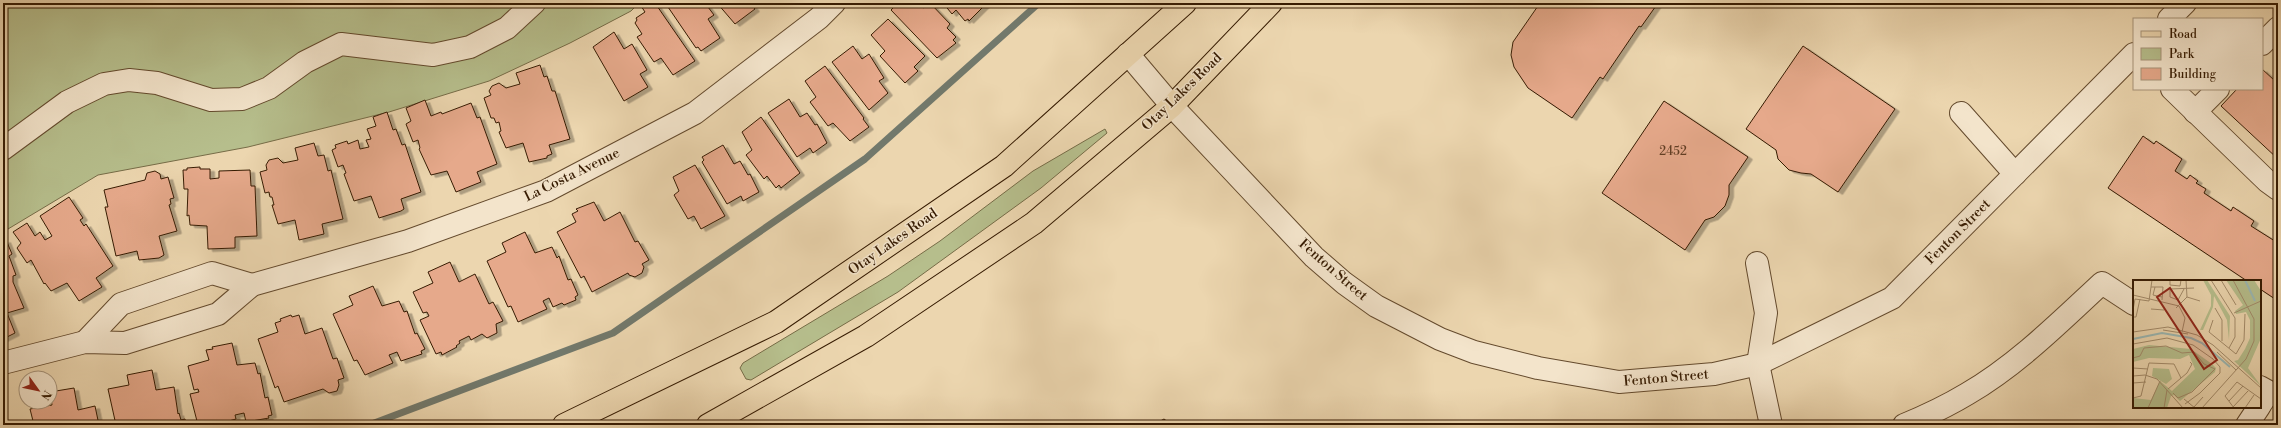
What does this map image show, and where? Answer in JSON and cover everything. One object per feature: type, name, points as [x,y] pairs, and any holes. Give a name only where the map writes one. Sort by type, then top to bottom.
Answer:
[{"type":"main road","name":"Otay Lakes Road","points":[[564,425],[776,322],[1004,166],[1185,3]]},
{"type":"main road","name":"Otay Lakes Road","points":[[708,425],[866,336],[1034,223],[1172,106],[1271,3]]},
{"type":"street","points":[[3,149],[67,102],[104,84],[130,80],[157,83],[211,100],[242,99],[269,88],[305,62],[340,44],[434,55],[470,47],[507,28],[534,3]]},
{"type":"street","name":"La Costa Avenue","points":[[3,363],[85,342],[125,342],[218,314],[252,285],[408,242],[546,191],[695,112],[819,18],[834,3]]},
{"type":"street","points":[[2170,18],[2184,3]]},
{"type":"street","points":[[2263,43],[2278,28]]},
{"type":"street","name":"Fenton Street","points":[[1128,54],[1172,106],[1314,257],[1344,283],[1376,306],[1440,339],[1506,361],[1619,382],[1714,374],[1758,364],[1892,298],[2133,55]]},
{"type":"street","points":[[2173,90],[2195,112],[2276,184]]},
{"type":"street","points":[[2195,112],[2217,90]]},
{"type":"street","points":[[1961,113],[2015,174]]},
{"type":"street","points":[[1757,263],[1766,313],[1758,364],[1771,425]]},
{"type":"street","points":[[85,342],[121,304],[212,273],[252,285]]},
{"type":"street","points":[[1904,425],[1968,394],[2000,372],[2048,333],[2102,283],[2133,303]]},
{"type":"street","points":[[2261,388],[2268,392],[2261,403]]},
{"type":"street","points":[[2247,425],[2258,408]]},
{"type":"green space","points":[[3,3],[639,3],[631,11],[570,43],[489,81],[389,112],[248,147],[98,175],[3,232]]},
{"type":"green space","points":[[1105,129],[1107,133],[1041,188],[898,292],[751,380],[746,379],[740,368],[743,363],[888,276],[940,241],[1033,171]]},
{"type":"building","points":[[639,3],[655,3],[695,61],[673,75],[661,58],[654,62],[637,37],[642,34],[635,23],[637,20],[636,18],[645,12]]},
{"type":"building","points":[[675,3],[705,3],[714,15],[708,19],[720,38],[701,51],[698,47],[696,48],[668,7]]},
{"type":"building","points":[[717,3],[750,3],[755,9],[735,24]]},
{"type":"building","points":[[898,3],[919,3],[923,8],[930,3],[950,24],[947,28],[956,37],[953,40],[956,43],[937,58],[891,10]]},
{"type":"building","points":[[943,3],[987,3],[969,21],[968,19],[965,21],[956,10],[952,14]]},
{"type":"building","points":[[1540,3],[1658,3],[1641,27],[1639,26],[1603,79],[1600,77],[1572,118],[1528,88],[1514,67],[1511,55],[1513,42]]},
{"type":"building","points":[[888,19],[925,56],[914,67],[918,71],[905,83],[880,56],[885,51],[871,35]]},
{"type":"building","points":[[614,32],[624,49],[632,44],[647,70],[640,74],[648,87],[624,101],[593,47]]},
{"type":"building","points":[[853,46],[862,59],[869,54],[884,78],[879,81],[888,93],[869,110],[832,62]]},
{"type":"building","points":[[1803,46],[1895,109],[1838,192],[1811,174],[1789,170],[1778,159],[1776,150],[1746,129]]},
{"type":"building","points":[[540,65],[544,77],[547,76],[552,91],[555,91],[570,139],[549,145],[552,154],[547,156],[547,158],[529,162],[523,143],[506,148],[499,132],[501,131],[499,122],[496,123],[494,118],[491,118],[484,98],[491,95],[489,91],[492,86],[499,83],[506,88],[520,84],[516,73]]},
{"type":"building","points":[[825,66],[864,118],[863,119],[869,127],[850,141],[833,123],[828,126],[810,102],[816,97],[805,81]]},
{"type":"building","points":[[2263,70],[2274,80],[2278,75],[2278,159],[2221,106],[2236,90],[2263,90]]},
{"type":"building","points":[[789,99],[800,117],[807,113],[815,125],[817,124],[827,143],[813,153],[810,148],[797,157],[768,113]]},
{"type":"building","points":[[425,100],[431,116],[441,112],[442,114],[471,103],[477,118],[480,117],[497,164],[477,172],[481,182],[456,192],[447,171],[431,175],[419,149],[418,140],[413,142],[406,124],[411,121],[406,108]]},
{"type":"building","points":[[1664,101],[1748,157],[1729,185],[1729,195],[1725,206],[1714,217],[1705,220],[1685,250],[1602,193]]},
{"type":"building","points":[[387,112],[393,130],[396,129],[402,145],[405,144],[421,192],[401,199],[404,209],[401,211],[379,218],[371,196],[354,201],[344,174],[346,173],[343,165],[338,167],[332,150],[336,148],[335,145],[347,141],[348,144],[358,140],[360,149],[369,147],[366,140],[371,139],[367,129],[376,126],[373,117]]},
{"type":"building","points":[[761,117],[800,173],[781,188],[779,185],[776,188],[767,176],[764,179],[746,155],[752,150],[742,132]]},
{"type":"building","points":[[2143,136],[2154,144],[2156,141],[2182,159],[2175,171],[2187,179],[2190,175],[2198,181],[2196,183],[2206,189],[2204,193],[2231,211],[2233,207],[2254,221],[2251,226],[2278,243],[2278,301],[2261,290],[2261,280],[2246,280],[2108,188]]},
{"type":"building","points":[[314,143],[318,156],[324,155],[328,171],[331,170],[343,219],[322,224],[324,234],[299,240],[295,220],[278,224],[272,205],[274,205],[272,197],[270,197],[269,192],[265,193],[260,172],[267,170],[266,165],[269,160],[278,158],[283,163],[298,160],[295,148]]},
{"type":"building","points":[[723,145],[734,164],[740,161],[748,175],[750,174],[759,192],[743,201],[741,196],[727,204],[702,162],[704,160],[702,157]]},
{"type":"building","points":[[695,165],[725,216],[701,229],[694,216],[688,219],[674,195],[679,191],[673,177]]},
{"type":"building","points":[[200,167],[200,169],[210,169],[210,179],[219,178],[219,171],[250,170],[251,186],[255,186],[257,236],[235,237],[235,248],[208,249],[207,226],[190,225],[189,215],[187,216],[188,189],[184,189],[183,170],[187,170],[187,168]]},
{"type":"building","points":[[155,171],[160,174],[161,179],[168,177],[174,198],[170,199],[171,204],[169,205],[177,231],[159,236],[164,255],[159,258],[139,260],[137,251],[116,256],[105,207],[108,207],[104,190],[145,180],[147,173]]},
{"type":"building","points":[[69,197],[83,218],[80,220],[84,226],[86,224],[113,266],[96,278],[102,287],[79,301],[67,283],[51,291],[45,283],[44,284],[31,260],[27,263],[17,248],[21,243],[13,232],[27,223],[35,236],[40,232],[45,240],[52,236],[40,216]]},
{"type":"building","points":[[594,202],[604,221],[620,212],[635,242],[638,241],[649,260],[642,264],[644,267],[642,273],[635,277],[629,275],[628,273],[592,292],[584,276],[581,278],[557,232],[576,222],[572,214],[578,211],[576,209]]},
{"type":"building","points":[[525,232],[535,253],[552,247],[557,258],[559,256],[568,280],[571,279],[578,295],[575,297],[576,300],[564,305],[562,303],[553,307],[549,298],[543,301],[547,309],[518,322],[511,306],[508,307],[487,261],[506,252],[502,243]]},
{"type":"building","points":[[6,240],[12,254],[9,256],[16,275],[13,276],[13,282],[24,308],[7,313],[15,333],[3,339],[3,241]]},
{"type":"building","points":[[450,262],[459,282],[475,274],[489,304],[493,302],[503,321],[496,324],[497,333],[487,338],[482,334],[471,340],[469,336],[459,341],[460,343],[456,346],[457,347],[442,355],[441,352],[436,354],[420,320],[429,316],[427,312],[423,313],[413,292],[433,283],[428,272]]},
{"type":"building","points":[[373,286],[382,306],[399,301],[404,312],[407,311],[415,334],[417,333],[425,349],[421,351],[422,354],[401,361],[397,352],[389,355],[393,363],[365,375],[357,360],[354,361],[333,314],[353,305],[349,296]]},
{"type":"building","points":[[291,315],[292,317],[299,315],[305,334],[322,328],[333,359],[337,358],[344,378],[338,380],[339,385],[337,391],[329,393],[323,389],[284,402],[278,386],[275,388],[258,339],[278,332],[275,323],[281,321],[280,319]]},
{"type":"building","points":[[232,343],[237,365],[255,363],[258,374],[260,373],[265,398],[268,397],[272,415],[268,416],[269,418],[246,422],[244,413],[235,415],[236,419],[225,422],[226,425],[198,425],[190,394],[199,392],[198,389],[194,390],[188,366],[209,360],[206,350],[213,349],[212,347]]},
{"type":"building","points":[[152,370],[156,390],[174,387],[178,414],[179,413],[181,420],[185,419],[186,425],[116,425],[108,389],[129,385],[127,375]]},
{"type":"building","points":[[74,388],[78,410],[95,406],[99,425],[34,425],[30,410],[58,410],[58,391]]},
{"type":"building","points":[[1164,419],[1172,425],[1153,425]]},
{"type":"building","points":[[267,420],[268,425],[257,425],[257,423]]},
{"type":"waterway","points":[[369,425],[613,333],[865,159],[1039,3]]}]
